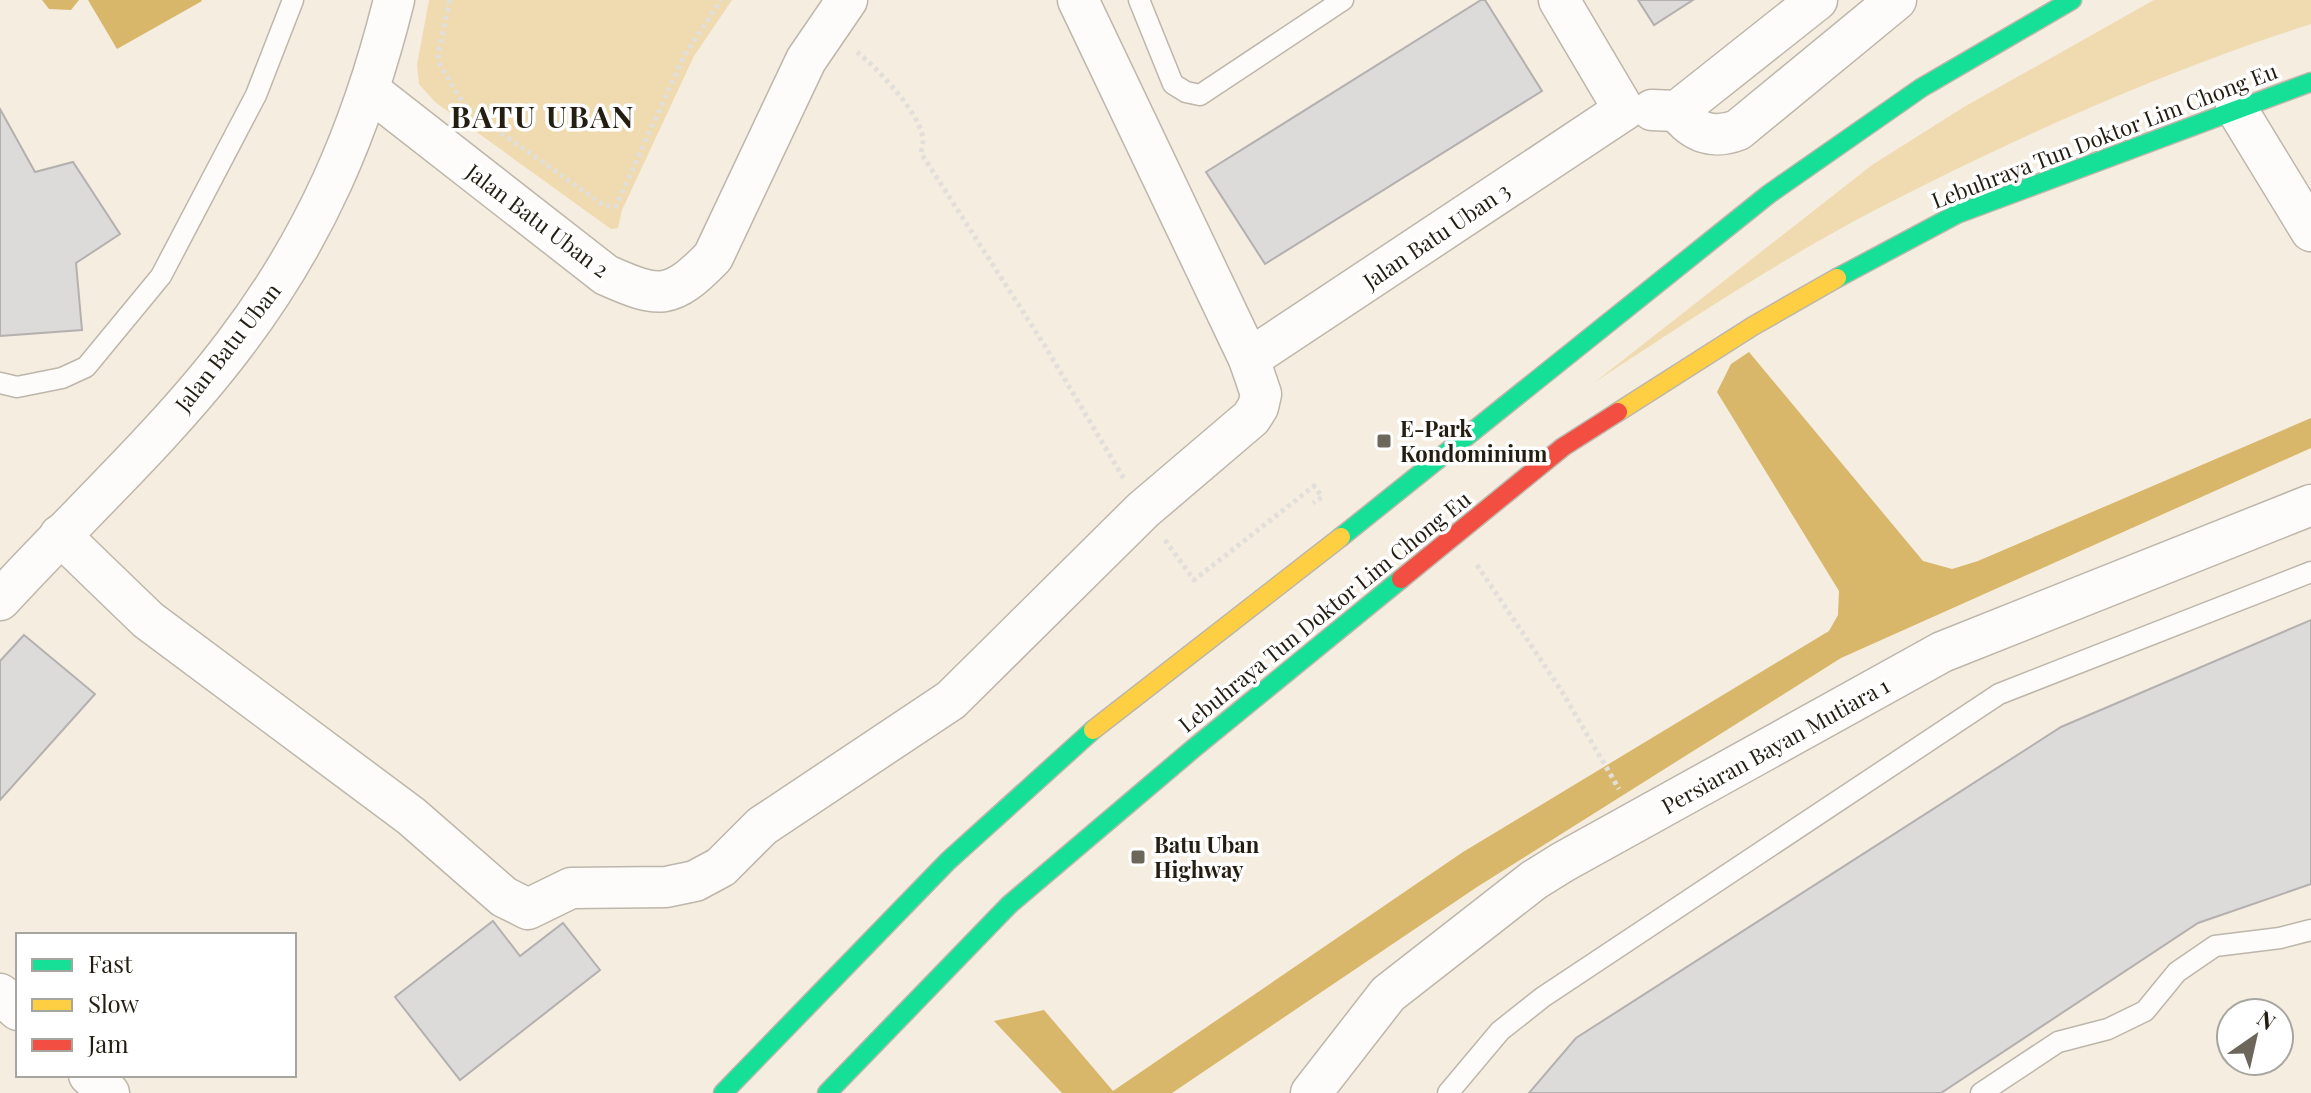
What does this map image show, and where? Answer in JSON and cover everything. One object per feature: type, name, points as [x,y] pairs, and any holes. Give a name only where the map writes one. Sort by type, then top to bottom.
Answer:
[{"type":"highway","points":[[723,1093],[948,861],[1099,725],[1238,619],[1769,194],[1921,88],[2072,0]]},
{"type":"highway","name":"Lebuhraya Tun Doktor Lim Chong Eu","points":[[827,1093],[1009,905],[1194,748],[1563,447],[1753,326],[1860,264],[1957,214],[2311,82]]},
{"type":"street","name":"Jalan Batu Uban","points":[[0,600],[175,415],[233,347],[279,281],[332,185],[369,90],[394,0]]},
{"type":"street","points":[[60,535],[148,620],[411,816],[504,897],[528,909],[571,888],[666,887],[695,881],[721,867],[762,826],[951,700],[1143,510],[1251,418],[1258,407],[1261,394],[1249,359],[1078,0]]},
{"type":"street","points":[[1559,0],[1624,110],[1677,111],[1817,0]]},
{"type":"street","points":[[1677,111],[1687,125],[1705,134],[1723,136],[1738,130],[1896,0]]},
{"type":"street","name":"Jalan Batu Uban 2","points":[[369,90],[606,275],[637,289],[669,292],[693,277],[713,257],[806,60],[837,14]]},
{"type":"street","points":[[2236,108],[2311,231]]},
{"type":"street","name":"Jalan Batu Uban 3","points":[[1249,359],[1624,110]]},
{"type":"street","name":"Persiaran Bayan Mutiara 1","points":[[1311,1093],[1388,994],[1544,874],[1942,652],[2311,505]]},
{"type":"street","points":[[0,994],[16,1008]]},
{"type":"street","points":[[91,1077],[109,1093]]},
{"type":"lane","points":[[0,383],[17,387],[62,378],[86,367],[161,276],[256,95],[293,0]]},
{"type":"lane","points":[[1139,0],[1173,84],[1186,92],[1200,95],[1343,0]]},
{"type":"lane","points":[[1448,1093],[1500,1031],[1543,997],[1999,694],[2311,572]]},
{"type":"lane","points":[[1981,1093],[2058,1042],[2108,1029],[2145,1011],[2177,972],[2215,946],[2280,938],[2311,930]]},
{"type":"path","points":[[450,0],[438,55],[445,74],[467,109],[605,206],[616,206],[684,56],[721,0]]},
{"type":"path","points":[[837,14],[917,120],[924,138],[921,153],[1045,346],[1143,510]]},
{"type":"path","points":[[1173,550],[1194,580],[1314,486],[1322,497],[1313,503]]},
{"type":"path","points":[[1467,573],[1478,565],[1561,690],[1620,791]]},
{"type":"shaded area","points":[[42,0],[79,0],[71,10],[49,9]]},
{"type":"shaded area","points":[[88,0],[201,0],[202,1],[117,49]]},
{"type":"shaded area","points":[[429,0],[732,0],[694,56],[622,210],[618,228],[611,229],[435,102],[419,84],[417,65]]},
{"type":"shaded area","points":[[2154,0],[2311,0],[2311,24],[2144,85],[1928,183],[1768,271],[1595,382],[1872,165],[1964,107]]},
{"type":"shaded area","points":[[1749,352],[1923,561],[1952,569],[1978,561],[2311,418],[2311,448],[1841,658],[1477,887],[1172,1093],[1062,1093],[994,1021],[1044,1010],[1113,1091],[1463,852],[1829,631],[1838,615],[1839,591],[1717,392],[1731,364]]},
{"type":"building","points":[[1485,0],[1542,91],[1265,264],[1206,172]]},
{"type":"building","points":[[1638,0],[1693,0],[1654,25]]},
{"type":"building","points":[[0,109],[35,172],[73,162],[120,234],[76,263],[82,330],[0,336]]},
{"type":"building","points":[[2311,620],[2311,884],[2198,923],[1941,1093],[1529,1093],[1576,1038],[2061,727]]},
{"type":"building","points":[[24,635],[95,694],[0,800],[0,661]]},
{"type":"building","points":[[493,921],[520,956],[563,923],[600,970],[460,1080],[395,997]]},
{"type":"traffic: fast","points":[[1341,537],[1769,194],[1921,88],[2072,0]]},
{"type":"traffic: fast","points":[[1837,278],[1957,214],[2311,82]]},
{"type":"traffic: fast","points":[[827,1093],[1009,905],[1194,748],[1401,579]]},
{"type":"traffic: fast","points":[[723,1093],[948,861],[1093,730]]},
{"type":"traffic: slow","points":[[1618,412],[1753,326],[1837,278]]},
{"type":"traffic: slow","points":[[1093,730],[1341,537]]},
{"type":"traffic: jam","points":[[1401,579],[1563,447],[1618,412]]},
{"type":"place","name":"E-Park Kondominium","points":[[1384,441]]},
{"type":"place","name":"Batu Uban Highway","points":[[1138,857]]},
{"type":"district","name":"BATU UBAN","points":[[543,116]]}]
